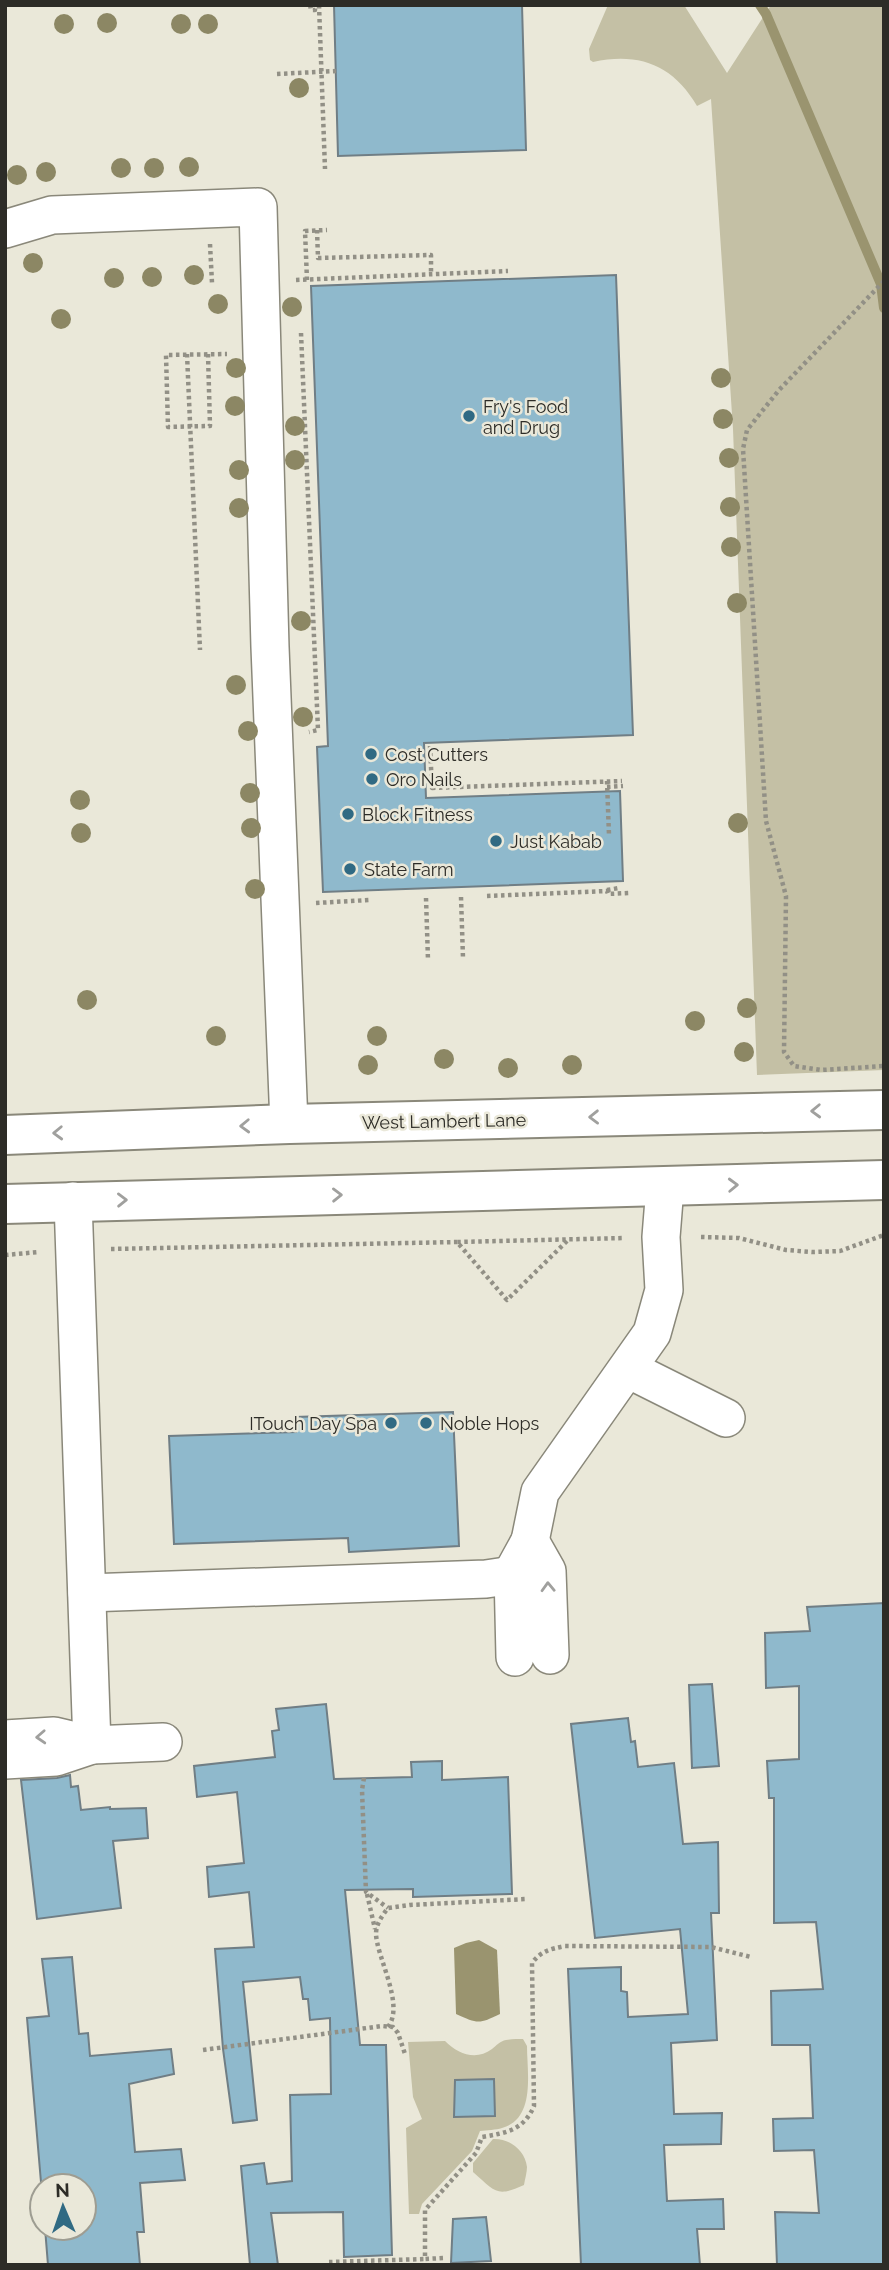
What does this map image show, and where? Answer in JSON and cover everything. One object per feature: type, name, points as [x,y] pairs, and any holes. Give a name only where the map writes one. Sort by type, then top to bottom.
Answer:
[{"type":"main road","name":"West Lambert Lane","points":[[5,1135],[289,1124],[884,1110]]},
{"type":"main road","points":[[5,1204],[884,1180]]},
{"type":"lane","points":[[5,229],[52,215],[258,207],[271,682],[289,1124]]},
{"type":"lane","points":[[530,1541],[547,1571],[532,1656],[513,1575],[530,1541],[540,1492],[652,1334],[664,1290],[661,1237],[665,1186]]},
{"type":"lane","points":[[73,1201],[92,1745]]},
{"type":"lane","points":[[628,1369],[726,1418]]},
{"type":"lane","points":[[87,1593],[486,1579],[513,1575]]},
{"type":"lane","points":[[5,1739],[54,1736],[92,1745],[163,1742]]},
{"type":"lane","points":[[5,1760],[56,1757],[92,1745]]},
{"type":"path","points":[[315,5],[325,169]]},
{"type":"path","points":[[276,74],[336,71]]},
{"type":"path","points":[[317,230],[318,258],[431,255],[431,274]]},
{"type":"path","points":[[327,230],[304,231],[307,280],[508,271]]},
{"type":"path","points":[[210,236],[212,283]]},
{"type":"path","points":[[298,280],[299,292]]},
{"type":"path","points":[[884,281],[779,390],[747,430],[743,449],[766,821],[786,896],[784,1052],[794,1066],[821,1070],[884,1066]]},
{"type":"path","points":[[300,327],[318,730],[309,731],[309,744]]},
{"type":"path","points":[[208,354],[209,426],[169,426],[166,355],[301,351]]},
{"type":"path","points":[[187,354],[200,650]]},
{"type":"path","points":[[430,746],[432,788],[622,783]]},
{"type":"path","points":[[607,784],[609,835]]},
{"type":"path","points":[[487,896],[607,891],[619,888]]},
{"type":"path","points":[[316,890],[316,903],[369,900]]},
{"type":"path","points":[[607,891],[608,894],[629,892]]},
{"type":"path","points":[[461,897],[463,958]]},
{"type":"path","points":[[426,898],[428,960]]},
{"type":"path","points":[[701,1237],[739,1238],[786,1250],[812,1252],[840,1251],[884,1235]]},
{"type":"path","points":[[110,1249],[626,1238]]},
{"type":"path","points":[[457,1242],[507,1303],[567,1241]]},
{"type":"path","points":[[5,1255],[46,1251]]},
{"type":"path","points":[[364,1778],[362,1790],[366,1892],[393,2006],[393,2021],[388,2027]]},
{"type":"path","points":[[366,1892],[388,1908],[527,1899]]},
{"type":"path","points":[[376,1934],[379,1920],[388,1908]]},
{"type":"path","points":[[425,2259],[425,2210],[476,2153],[482,2137],[509,2133],[518,2128],[529,2118],[534,2106],[532,1963],[538,1955],[565,1946],[711,1947],[751,1957]]},
{"type":"path","points":[[203,2050],[393,2027],[398,2033],[405,2054]]},
{"type":"path","points":[[329,2262],[443,2258]]},
{"type":"shaded area","points":[[608,5],[684,5],[727,73],[771,5],[884,5],[884,1070],[757,1075],[733,429],[711,99],[697,106],[677,80],[653,65],[625,59],[590,60],[589,49]]},
{"type":"shaded area","points":[[479,1940],[497,1950],[500,2014],[478,2022],[456,2014],[454,1948]]},
{"type":"shaded area","points":[[523,2039],[527,2046],[528,2081],[525,2105],[520,2115],[513,2123],[502,2128],[480,2131],[472,2151],[422,2204],[419,2214],[409,2214],[406,2128],[422,2119],[413,2097],[408,2042],[445,2041],[461,2052],[480,2055],[500,2042]],"holes":[[[494,2079],[494,2116],[454,2116],[455,2080]]]},
{"type":"shaded area","points":[[493,2139],[510,2143],[520,2150],[527,2167],[524,2185],[501,2192],[486,2184],[473,2172],[473,2163]]},
{"type":"building","points":[[334,5],[522,5],[526,150],[338,156]]},
{"type":"building","name":"Fry's Food and Drug","points":[[616,275],[633,735],[424,743],[426,798],[620,791],[623,881],[323,892],[317,747],[328,746],[311,286]]},
{"type":"building","points":[[453,1412],[459,1546],[349,1552],[348,1538],[174,1544],[169,1436],[296,1432],[295,1417]]},
{"type":"building","points":[[884,1603],[884,2265],[777,2265],[775,2212],[819,2213],[814,2150],[774,2151],[773,2119],[813,2118],[810,2045],[772,2045],[771,1991],[823,1989],[816,1922],[774,1923],[774,1798],[769,1798],[767,1761],[799,1759],[799,1686],[766,1688],[765,1633],[810,1631],[807,1607]]},
{"type":"building","points":[[712,1684],[719,1766],[692,1768],[689,1685]]},
{"type":"building","points":[[326,1704],[334,1779],[412,1777],[411,1762],[442,1761],[442,1780],[508,1777],[512,1894],[413,1897],[413,1889],[345,1890],[360,2045],[386,2045],[392,2255],[344,2257],[343,2212],[271,2213],[278,2265],[250,2265],[241,2166],[264,2163],[267,2184],[292,2181],[290,2095],[331,2094],[330,2018],[310,2020],[308,1999],[303,1999],[300,1977],[243,1982],[257,2120],[233,2123],[223,2049],[215,1949],[254,1947],[249,1892],[209,1897],[207,1867],[244,1863],[237,1792],[197,1797],[194,1766],[275,1757],[272,1731],[279,1730],[276,1709]]},
{"type":"building","points":[[628,1718],[631,1742],[635,1741],[638,1767],[674,1763],[683,1844],[718,1842],[719,1913],[711,1913],[717,2040],[671,2043],[674,2114],[722,2113],[721,2144],[664,2145],[667,2201],[723,2199],[724,2229],[697,2229],[700,2265],[581,2265],[568,1969],[621,1967],[621,1991],[627,1992],[628,2017],[688,2014],[680,1929],[595,1938],[571,1724]]},
{"type":"building","points":[[70,1775],[71,1787],[78,1786],[81,1810],[110,1807],[146,1808],[148,1838],[113,1841],[121,1908],[37,1919],[21,1780]]},
{"type":"building","points":[[72,1957],[79,2034],[88,2033],[90,2056],[171,2049],[174,2074],[129,2084],[135,2152],[181,2149],[185,2180],[140,2183],[144,2232],[137,2232],[140,2265],[48,2265],[46,2242],[98,2242],[98,2172],[40,2172],[27,2018],[49,2016],[42,1959]]},
{"type":"building","points":[[494,2079],[495,2116],[454,2117],[455,2080]]},
{"type":"building","points":[[486,2217],[491,2261],[451,2263],[453,2219]]},
{"type":"waterway","points":[[760,5],[881,284],[884,308]]},
{"type":"place","name":"Fry's Food and Drug","points":[[469,416]]},
{"type":"place","name":"Cost Cutters","points":[[371,754]]},
{"type":"place","name":"Oro Nails","points":[[372,779]]},
{"type":"place","name":"Block Fitness","points":[[348,814]]},
{"type":"place","name":"Just Kabab","points":[[496,841]]},
{"type":"place","name":"State Farm","points":[[350,869]]},
{"type":"place","name":"ITouch Day Spa","points":[[391,1423]]},
{"type":"place","name":"Noble Hops","points":[[426,1423]]}]
